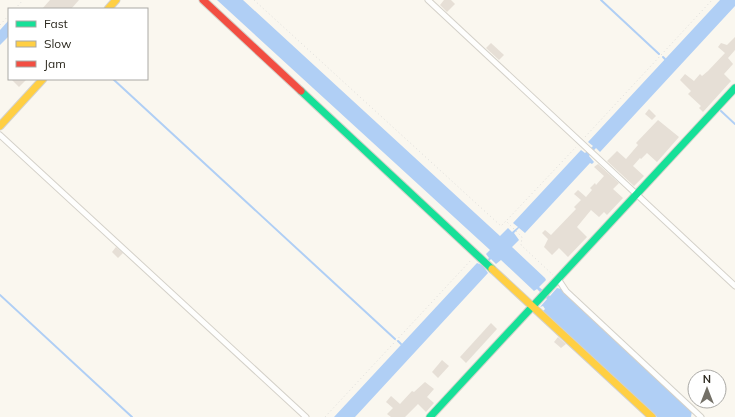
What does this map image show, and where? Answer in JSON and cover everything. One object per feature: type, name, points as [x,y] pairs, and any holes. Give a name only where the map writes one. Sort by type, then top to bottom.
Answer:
[{"type":"street","points":[[109,8],[116,0]]},
{"type":"street","points":[[203,0],[652,417]]},
{"type":"street","points":[[428,0],[735,286]]},
{"type":"street","points":[[0,126],[42,80]]},
{"type":"street","points":[[430,417],[735,88]]},
{"type":"street","points":[[0,135],[306,417]]},
{"type":"street","points":[[558,279],[566,291],[701,417]]},
{"type":"path","points":[[16,8],[23,0]]},
{"type":"path","points":[[254,0],[501,226],[712,0]]},
{"type":"path","points":[[0,25],[8,16]]},
{"type":"path","points":[[506,221],[522,237],[521,245],[558,279]]},
{"type":"path","points":[[326,417],[480,256]]},
{"type":"water","points":[[217,0],[243,0],[500,236],[508,228],[512,232],[518,227],[513,223],[581,150],[585,153],[593,146],[588,142],[720,0],[735,0],[735,6],[600,152],[596,148],[589,156],[594,162],[592,164],[590,163],[525,233],[519,228],[514,233],[519,240],[512,247],[545,278],[546,280],[539,287],[550,296],[557,288],[561,289],[687,406],[687,409],[692,411],[691,417],[657,417],[543,311],[545,309],[543,306],[540,307],[547,299],[537,289],[534,291],[501,260],[496,264],[491,259],[484,267],[488,273],[355,417],[334,417],[477,263],[482,265],[489,258],[486,254],[490,250]]},
{"type":"water","points":[[8,21],[8,37],[0,45],[0,30]]},
{"type":"building","points":[[50,0],[79,0],[72,8],[43,8]]},
{"type":"building","points":[[444,0],[451,0],[455,4],[447,12],[440,5]]},
{"type":"building","points":[[735,37],[735,50],[728,58],[733,64],[724,74],[731,81],[703,112],[699,108],[701,106],[688,94],[691,91],[680,80],[685,74],[694,81],[700,74],[702,76],[725,53],[718,47],[721,43],[727,45]]},
{"type":"building","points":[[491,43],[504,55],[499,60],[486,48]]},
{"type":"building","points":[[12,80],[26,80],[19,87]]},
{"type":"building","points":[[649,109],[656,116],[652,120],[645,114]]},
{"type":"building","points":[[658,120],[679,137],[657,162],[647,153],[641,159],[640,158],[633,166],[644,176],[634,186],[607,161],[617,151],[626,159],[638,145],[636,143]]},
{"type":"building","points":[[598,164],[619,183],[613,189],[623,198],[607,215],[604,212],[599,217],[591,210],[577,227],[587,237],[568,257],[559,248],[552,255],[544,247],[548,239],[542,233],[545,230],[551,235],[576,209],[574,207],[581,200],[574,194],[578,190],[586,197],[592,190],[590,188],[595,183],[596,185],[604,176],[594,167]]},
{"type":"building","points":[[116,247],[123,253],[118,258],[112,252]]},
{"type":"building","points":[[491,323],[497,329],[466,363],[460,357]]},
{"type":"building","points":[[558,337],[566,344],[561,348],[554,342]]},
{"type":"building","points":[[442,360],[449,366],[438,378],[432,372]]},
{"type":"building","points":[[425,382],[434,389],[427,397],[434,403],[426,412],[418,404],[405,417],[391,417],[387,414],[393,408],[386,402],[391,396],[400,404],[412,391],[414,392]]},
{"type":"waterway","points":[[601,0],[659,54]]},
{"type":"waterway","points":[[114,80],[395,339]]},
{"type":"waterway","points":[[721,111],[735,124]]},
{"type":"waterway","points":[[0,295],[132,417]]},
{"type":"waterway","points":[[398,341],[401,344]]},
{"type":"traffic: fast","points":[[430,417],[735,88]]},
{"type":"traffic: fast","points":[[301,91],[492,269]]},
{"type":"traffic: slow","points":[[109,8],[116,0]]},
{"type":"traffic: slow","points":[[0,126],[42,80]]},
{"type":"traffic: slow","points":[[492,269],[652,417]]},
{"type":"traffic: jam","points":[[203,0],[301,91]]}]
